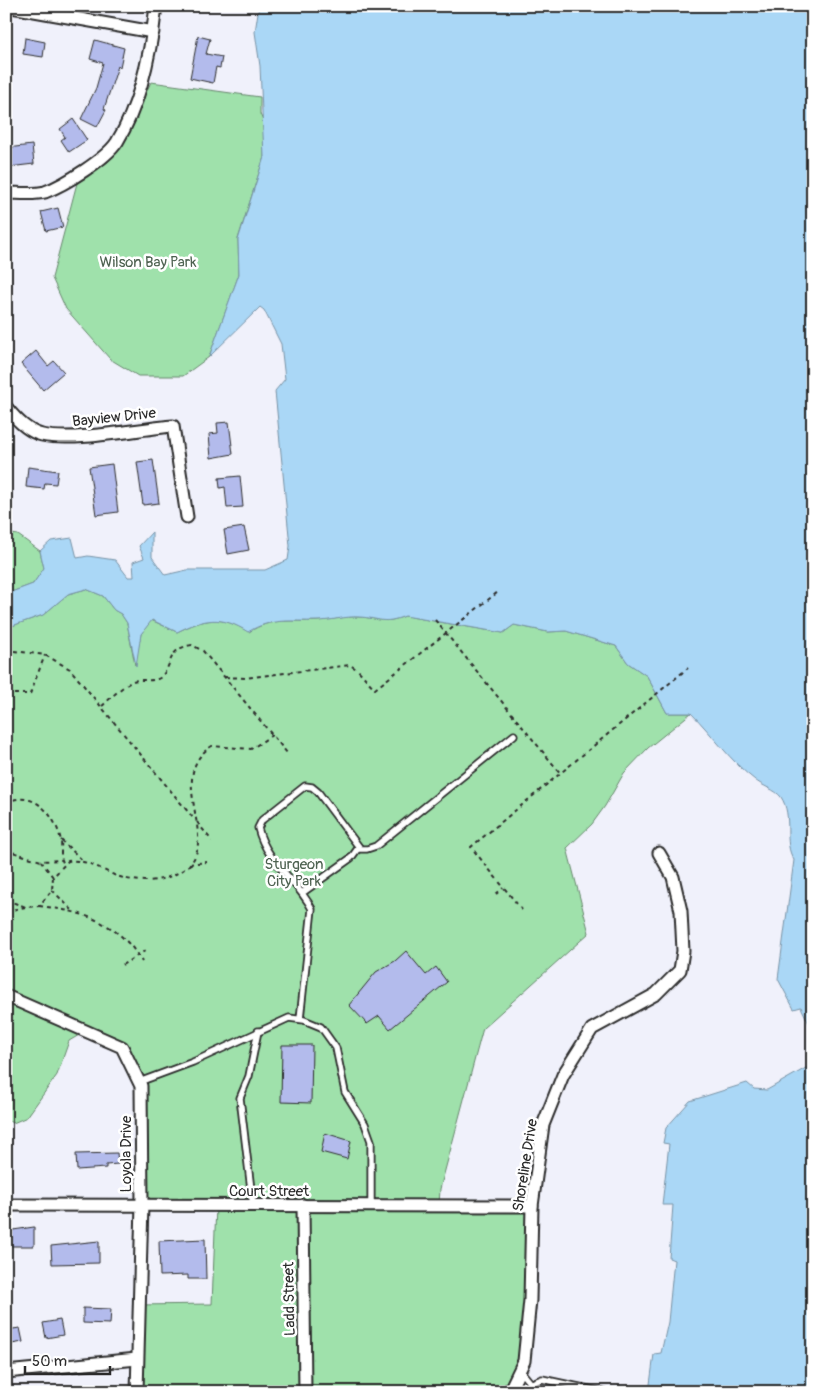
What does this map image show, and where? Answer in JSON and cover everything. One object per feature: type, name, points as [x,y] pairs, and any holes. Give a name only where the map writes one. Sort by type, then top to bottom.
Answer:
[{"type":"street","points":[[6,6],[153,32]]},
{"type":"street","points":[[6,193],[43,192],[83,172],[116,144],[135,103],[153,32],[156,6]]},
{"type":"street","name":"Bayview Drive","points":[[6,406],[16,419],[40,435],[69,437],[173,426],[187,517]]},
{"type":"street","name":"Shoreline Drive","points":[[510,1392],[524,1361],[530,1302],[532,1206],[543,1125],[563,1075],[592,1029],[656,994],[680,970],[683,951],[681,911],[673,877],[659,853]]},
{"type":"street","name":"Loyola Drive","points":[[6,996],[122,1047],[141,1086],[142,1204],[137,1392]]},
{"type":"street","name":"Court Street","points":[[6,1205],[532,1206]]},
{"type":"street","name":"Ladd Street","points":[[303,1206],[306,1392]]},
{"type":"street","points":[[6,1372],[137,1359]]},
{"type":"lane","points":[[302,893],[351,858],[358,850],[367,850],[376,846],[514,735]]},
{"type":"lane","points":[[300,1019],[312,909],[302,893],[294,886],[262,844],[258,828],[262,820],[298,790],[306,786],[312,787],[356,840],[358,850]]},
{"type":"lane","points":[[139,1082],[155,1078],[193,1062],[289,1018],[300,1019],[321,1028],[336,1048],[345,1092],[365,1124],[370,1141],[371,1206]]},
{"type":"lane","points":[[253,1206],[248,1182],[240,1098],[249,1076],[258,1031]]},
{"type":"lane","points":[[520,1370],[538,1392]]},
{"type":"lane","points":[[532,1383],[542,1379],[603,1392]]},
{"type":"path","points":[[225,677],[245,678],[346,665],[354,666],[371,687],[375,689],[498,592]]},
{"type":"path","points":[[435,620],[561,774]]},
{"type":"path","points":[[102,706],[134,681],[160,677],[170,657],[186,646],[198,647],[287,753]]},
{"type":"path","points":[[6,650],[45,655],[70,669],[212,841]]},
{"type":"path","points":[[6,694],[30,694],[45,655]]},
{"type":"path","points":[[522,910],[471,848],[688,668]]},
{"type":"path","points":[[39,906],[52,890],[53,877],[64,864],[76,860],[83,861],[115,875],[146,881],[168,877],[189,864],[199,843],[192,798],[193,771],[196,758],[212,746],[251,749],[272,736]]},
{"type":"path","points":[[6,803],[22,797],[37,801],[48,813],[61,840],[83,861]]},
{"type":"path","points":[[61,840],[61,860],[64,864]]},
{"type":"path","points":[[6,850],[41,861],[61,860]]},
{"type":"path","points":[[41,861],[53,877]]},
{"type":"path","points":[[189,864],[206,862]]},
{"type":"path","points":[[496,894],[503,888]]},
{"type":"path","points":[[52,890],[73,911]]},
{"type":"path","points":[[6,900],[26,907]]},
{"type":"path","points":[[6,911],[39,906],[73,911],[109,926],[125,938],[142,962]]},
{"type":"path","points":[[122,965],[148,949]]},
{"type":"green space","name":"Wilson Bay Park","points":[[151,82],[260,97],[260,114],[264,123],[264,157],[238,239],[239,274],[209,357],[183,376],[138,376],[110,359],[66,309],[52,278],[77,183],[108,162],[119,147]]},
{"type":"green space","points":[[6,533],[18,535],[40,551],[44,568],[33,584],[6,594]]},
{"type":"green space","name":"Sturgeon City Park","points":[[86,589],[103,596],[127,623],[135,665],[141,634],[151,620],[177,632],[205,621],[213,620],[230,623],[249,632],[257,627],[274,622],[317,621],[354,617],[386,621],[405,616],[503,633],[514,625],[548,632],[566,631],[616,646],[628,663],[647,676],[667,713],[691,713],[648,748],[624,773],[592,824],[567,848],[589,933],[483,1028],[440,1189],[439,1205],[532,1206],[524,1361],[509,1392],[137,1392],[138,1305],[212,1304],[216,1206],[142,1204],[141,1086],[122,1047],[86,1031],[69,1041],[57,1075],[27,1117],[13,1123],[6,1120],[6,628],[43,615],[68,594]]},
{"type":"water","points":[[259,6],[813,6],[813,1032],[801,1007],[794,1009],[778,979],[794,860],[789,845],[787,813],[781,797],[746,773],[691,713],[667,713],[647,676],[628,663],[616,646],[566,631],[548,632],[514,625],[503,633],[405,616],[386,621],[354,617],[322,621],[282,621],[265,624],[248,632],[229,623],[213,620],[196,624],[177,632],[152,620],[141,634],[136,666],[127,623],[103,596],[86,589],[68,594],[43,615],[6,628],[6,594],[33,584],[44,568],[40,551],[51,541],[72,538],[77,558],[88,556],[115,560],[128,577],[134,577],[133,562],[144,558],[139,546],[152,532],[152,557],[165,575],[187,570],[265,570],[288,560],[290,546],[275,391],[285,379],[281,344],[264,310],[260,307],[209,357],[239,274],[238,240],[264,157],[260,66],[255,32]]},
{"type":"water","points":[[813,1064],[813,1392],[649,1392],[654,1354],[661,1353],[668,1322],[674,1260],[669,1258],[673,1205],[662,1205],[669,1144],[663,1143],[666,1128],[690,1101],[747,1083],[754,1089],[767,1090]]},
{"type":"building","points":[[198,36],[210,39],[206,54],[222,57],[220,68],[216,67],[213,83],[190,78]]},
{"type":"building","points":[[25,38],[45,42],[43,57],[23,54]]},
{"type":"building","points":[[95,40],[124,48],[120,67],[118,66],[104,109],[106,110],[97,127],[81,119],[96,88],[103,63],[90,59]]},
{"type":"building","points":[[73,119],[87,140],[69,152],[61,140],[65,137],[60,129]]},
{"type":"building","points":[[32,145],[34,164],[9,167],[7,148]]},
{"type":"building","points":[[58,208],[63,227],[46,231],[41,212]]},
{"type":"building","points":[[36,351],[48,366],[54,361],[64,372],[43,390],[21,364]]},
{"type":"building","points":[[229,422],[233,454],[211,458],[209,434],[218,433],[217,423]]},
{"type":"building","points":[[153,460],[159,503],[143,505],[137,462]]},
{"type":"building","points":[[112,464],[118,512],[96,515],[89,467]]},
{"type":"building","points":[[28,467],[58,471],[56,484],[45,483],[44,489],[26,487]]},
{"type":"building","points":[[240,476],[243,507],[227,508],[225,487],[220,488],[219,478]]},
{"type":"building","points":[[244,527],[249,550],[228,554],[224,530]]},
{"type":"building","points":[[406,951],[426,975],[436,967],[447,982],[390,1029],[379,1016],[367,1024],[349,1005],[376,972],[395,961]]},
{"type":"building","points":[[282,1045],[312,1045],[311,1103],[281,1102]]},
{"type":"building","points":[[325,1133],[351,1141],[347,1159],[321,1152]]},
{"type":"building","points":[[117,1153],[118,1164],[106,1165],[106,1168],[77,1170],[76,1154]]},
{"type":"building","points":[[34,1227],[34,1246],[6,1246],[6,1231]]},
{"type":"building","points":[[205,1239],[206,1279],[188,1279],[188,1275],[160,1276],[159,1241]]},
{"type":"building","points":[[99,1241],[99,1263],[52,1264],[51,1246]]},
{"type":"building","points":[[83,1308],[111,1309],[110,1324],[83,1323]]},
{"type":"building","points":[[60,1320],[63,1335],[46,1338],[43,1323]]},
{"type":"building","points":[[20,1328],[23,1342],[6,1345],[6,1330]]}]
